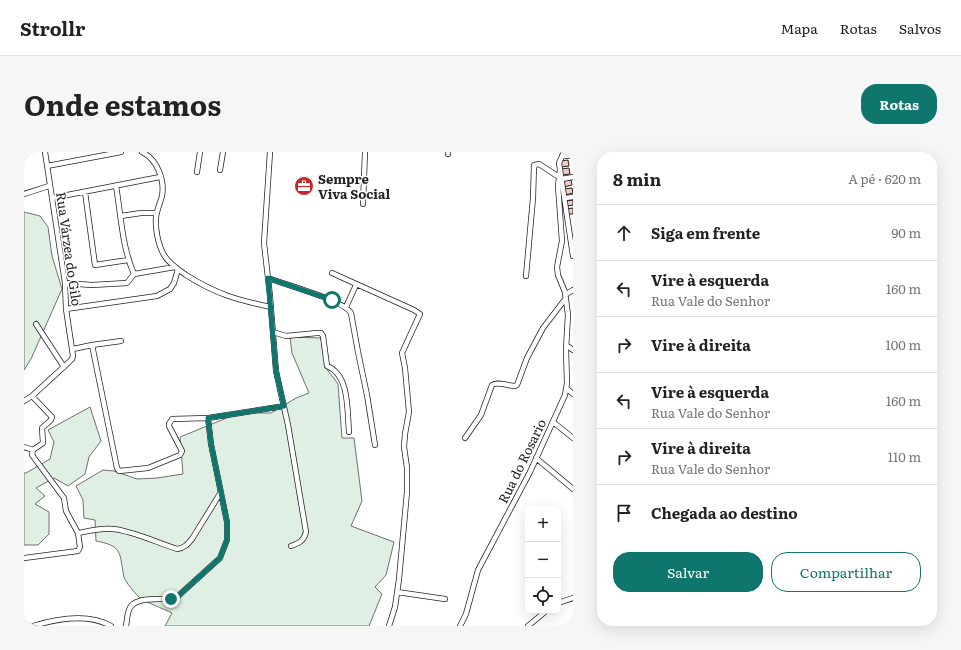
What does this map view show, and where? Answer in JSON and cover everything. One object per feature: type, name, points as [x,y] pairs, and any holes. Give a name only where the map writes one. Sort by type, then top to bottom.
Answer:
[{"type":"street","name":"Rua Várzea do Gilo","points":[[45,152],[65,283],[66,309],[73,349]]},
{"type":"street","points":[[47,166],[119,152]]},
{"type":"street","points":[[142,152],[155,162],[160,177],[162,196],[157,213],[156,226],[164,256],[177,268],[201,284],[223,295],[238,300],[271,307]]},
{"type":"street","points":[[198,172],[200,152]]},
{"type":"street","points":[[220,170],[223,152]]},
{"type":"street","points":[[270,152],[264,243],[276,371],[288,425],[306,532],[302,541],[291,546]]},
{"type":"street","points":[[363,204],[365,152]]},
{"type":"street","points":[[573,156],[563,154],[560,160],[560,178],[565,198],[573,256]]},
{"type":"street","points":[[526,276],[533,198],[534,165],[539,164],[560,178],[573,177]]},
{"type":"street","points":[[52,198],[160,177]]},
{"type":"street","name":"Rua do Rosario","points":[[460,626],[466,614],[478,570],[536,458],[565,395],[568,315],[566,296],[557,268],[562,241],[560,178]]},
{"type":"street","points":[[24,194],[49,186]]},
{"type":"street","points":[[116,186],[128,260],[134,274]]},
{"type":"street","points":[[85,192],[95,265],[128,260]]},
{"type":"street","points":[[565,198],[573,197]]},
{"type":"street","points":[[121,216],[147,212],[157,213]]},
{"type":"street","points":[[567,219],[573,218]]},
{"type":"street","points":[[65,283],[92,285],[127,283],[134,274],[177,268]]},
{"type":"street","points":[[66,309],[157,296],[170,289],[174,283],[177,268]]},
{"type":"street","points":[[332,273],[420,314],[402,353],[405,368],[409,412],[404,440],[407,492],[397,592],[390,626]]},
{"type":"street","points":[[268,278],[332,300],[347,308],[352,313],[358,352],[368,395],[375,445]]},
{"type":"street","points":[[347,308],[356,284]]},
{"type":"street","points":[[465,438],[481,415],[492,385],[496,383],[512,386],[516,385],[527,358],[544,328],[566,296],[573,290]]},
{"type":"street","points":[[36,324],[64,367]]},
{"type":"street","points":[[273,332],[286,336],[317,332],[321,333],[323,336],[327,366],[334,369],[344,385],[349,432]]},
{"type":"street","points":[[24,401],[32,396],[72,359],[73,349],[121,341]]},
{"type":"street","points":[[92,345],[117,468],[119,471],[148,468],[178,457],[182,451],[169,426],[170,421],[175,418],[208,418],[284,406]]},
{"type":"street","points":[[566,345],[573,350]]},
{"type":"street","points":[[566,388],[573,394]]},
{"type":"street","points":[[32,396],[52,417],[51,420],[42,428],[42,444],[33,450]]},
{"type":"street","points":[[126,626],[129,609],[132,605],[144,600],[171,599],[177,597],[220,558],[227,540],[228,532],[211,444],[208,418]]},
{"type":"street","points":[[553,422],[573,438]]},
{"type":"street","points":[[24,447],[33,450]]},
{"type":"street","points":[[24,558],[78,551],[80,547],[78,533],[66,511],[64,498],[32,455],[33,450]]},
{"type":"street","points":[[536,458],[573,489]]},
{"type":"street","points":[[78,533],[101,529],[113,529],[125,531],[177,548],[182,548],[192,539],[221,492]]},
{"type":"street","points":[[397,592],[445,599]]},
{"type":"street","points":[[561,602],[573,598]]},
{"type":"street","points":[[528,626],[542,614]]},
{"type":"street","points":[[33,626],[60,619],[87,619],[111,626]]},
{"type":"green space","points":[[24,212],[40,216],[48,227],[52,256],[62,289],[31,359],[24,370]]},
{"type":"green space","points":[[290,337],[321,338],[326,368],[338,384],[342,438],[354,438],[362,501],[351,526],[394,542],[386,575],[375,587],[382,594],[369,626],[165,626],[172,613],[142,599],[128,585],[124,577],[119,552],[105,543],[96,541],[95,520],[84,518],[83,500],[76,486],[103,470],[114,471],[137,479],[183,474],[180,437],[239,413],[271,413],[296,398],[309,393],[292,353]]},
{"type":"green space","points":[[90,407],[101,441],[89,457],[85,474],[68,486],[54,478],[36,488],[45,496],[35,504],[49,512],[49,534],[38,545],[24,545],[24,473],[50,459],[54,442],[48,430]]},
{"type":"building","points":[[568,160],[569,166],[561,167],[560,161]]},
{"type":"building","points":[[569,168],[570,174],[562,175],[561,169]]},
{"type":"building","points":[[571,180],[572,185],[564,187],[563,181]]},
{"type":"building","points":[[572,188],[573,193],[565,195],[564,189]]},
{"type":"building","points":[[573,200],[573,205],[567,206],[566,201]]},
{"type":"building","points":[[573,208],[573,214],[568,214],[567,209]]},
{"type":"place","name":"Sempre Viva Social","points":[[304,186]]},
{"type":"route","points":[[171,599],[177,597],[220,558],[227,540],[227,522],[211,444],[208,418],[284,406],[276,371],[268,278],[332,300]]}]
